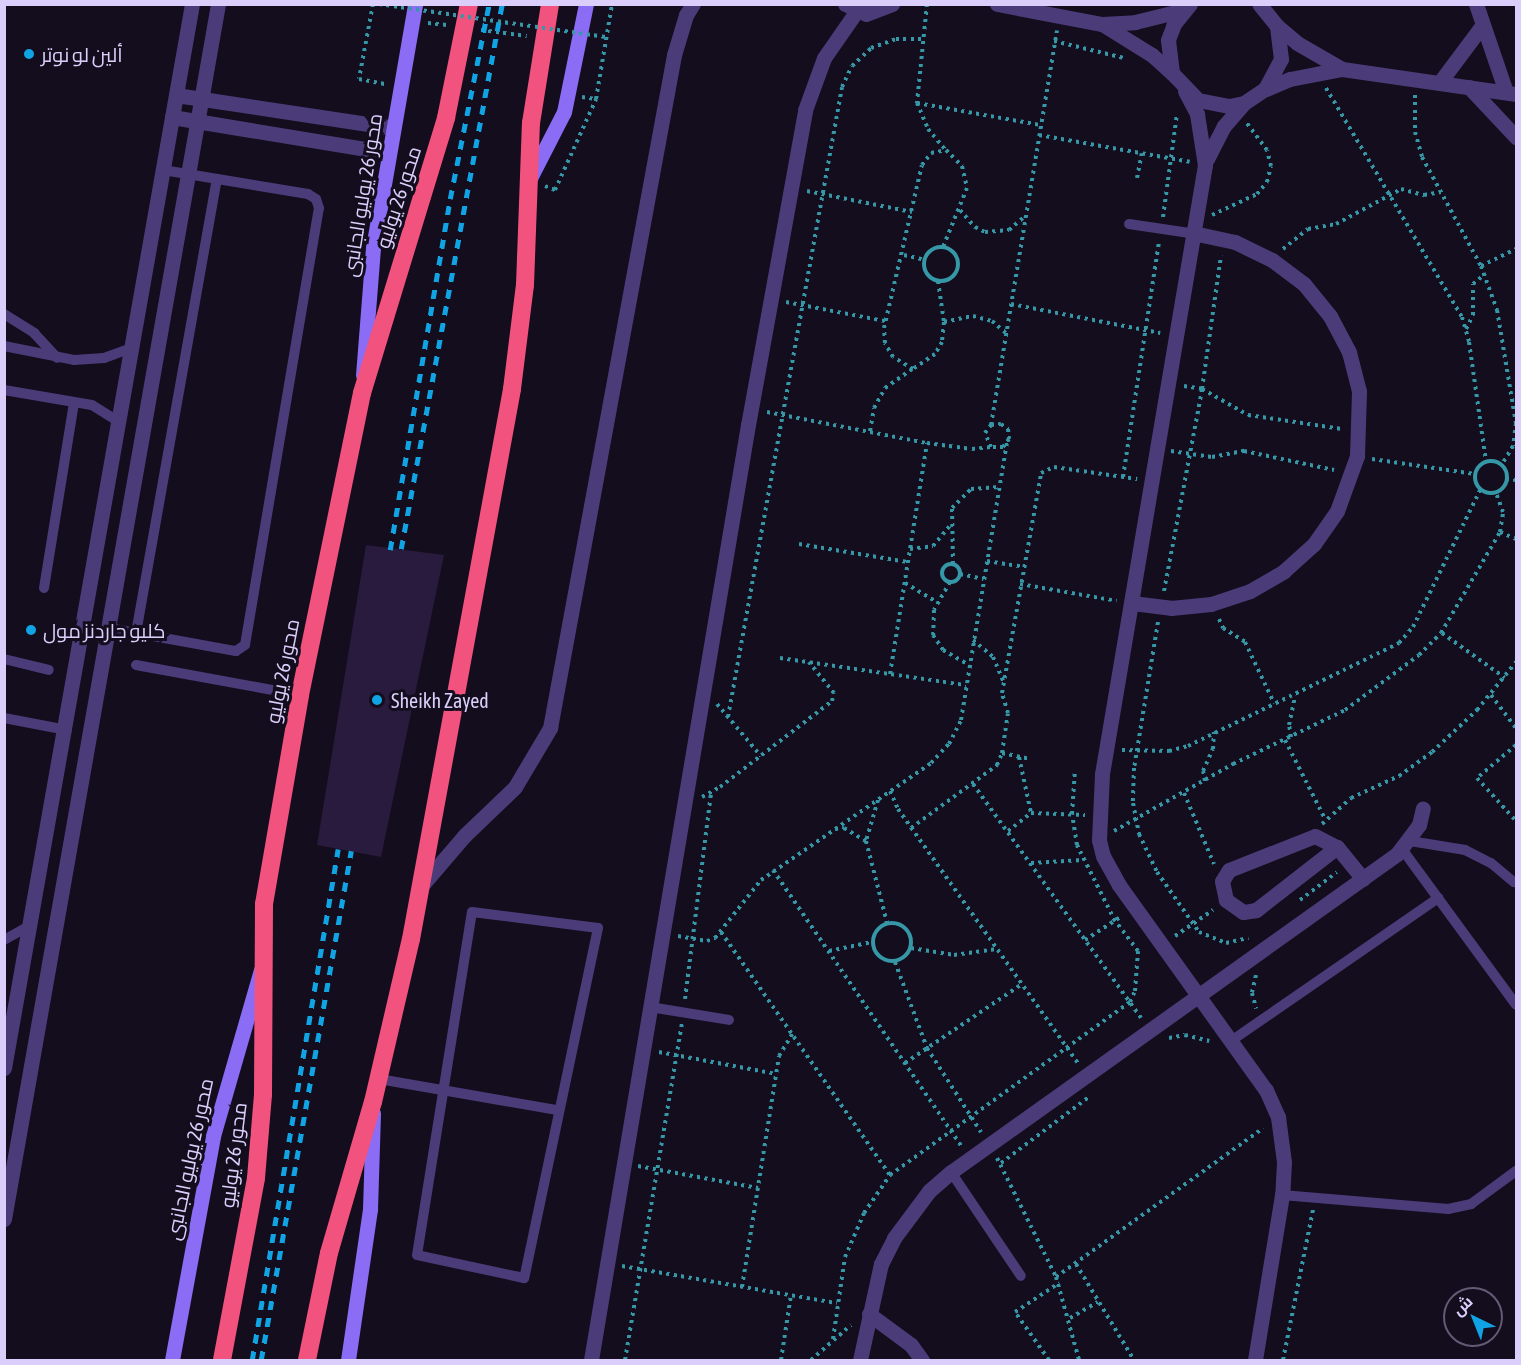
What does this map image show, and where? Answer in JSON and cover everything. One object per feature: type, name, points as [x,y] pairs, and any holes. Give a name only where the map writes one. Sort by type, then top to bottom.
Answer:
[{"type":"highway","name":"محور 26 يوليو","points":[[222,1360],[260,1136],[264,1054],[261,970],[269,871],[300,695],[362,393],[446,118],[469,4]]},
{"type":"highway","points":[[307,1360],[332,1243],[379,1079],[422,885],[512,389],[525,285],[531,123],[550,4]]},
{"type":"main road","name":"محور 26 يوليو الجانبى","points":[[362,393],[373,248],[415,4]]},
{"type":"main road","points":[[529,180],[564,112],[586,4]]},
{"type":"main road","name":"محور 26 يوليو الجانبى","points":[[172,1360],[213,1136],[261,970]]},
{"type":"main road","points":[[348,1360],[370,1209],[373,1102]]},
{"type":"street","points":[[4,1068],[70,714],[118,421],[192,4]]},
{"type":"street","points":[[4,1219],[218,4]]},
{"type":"street","points":[[422,885],[529,769],[557,706],[674,55],[686,15],[693,4]]},
{"type":"street","points":[[591,1360],[750,409],[805,110],[816,76],[851,8],[876,13],[892,4]]},
{"type":"street","points":[[997,4],[1102,24],[1135,22],[1187,7]]},
{"type":"street","points":[[1476,4],[1481,27],[1511,93]]},
{"type":"street","points":[[1262,6],[1277,26],[1319,58],[1342,69]]},
{"type":"street","points":[[1172,73],[1168,40],[1187,7]]},
{"type":"street","points":[[1102,24],[1152,55],[1172,73],[1197,114],[1205,165],[1178,336],[1106,750],[1099,815],[1100,840],[1103,856],[1135,908],[1266,1090],[1278,1117],[1284,1162],[1282,1195],[1255,1360]]},
{"type":"street","points":[[1265,89],[1281,59],[1277,26]]},
{"type":"street","points":[[1440,82],[1481,27]]},
{"type":"street","points":[[1205,165],[1224,126],[1241,106],[1265,89],[1316,72],[1342,69],[1511,93]]},
{"type":"street","points":[[1468,87],[1516,137]]},
{"type":"street","points":[[1185,91],[1213,105],[1241,106]]},
{"type":"street","points":[[176,95],[393,128]]},
{"type":"street","points":[[172,117],[389,153]]},
{"type":"street","points":[[1132,603],[1161,606],[1211,604],[1250,591],[1292,564],[1314,544],[1337,511],[1358,456],[1361,432],[1356,381],[1349,352],[1330,316],[1304,285],[1272,260],[1196,227]]},
{"type":"street","points":[[70,714],[93,718]]},
{"type":"street","points":[[860,1360],[881,1264],[894,1238],[929,1191],[951,1172],[1363,879],[1406,845],[1423,808]]},
{"type":"street","points":[[1337,847],[1256,910],[1243,912],[1226,900],[1222,881],[1229,870],[1315,836],[1337,847],[1352,862],[1363,879]]},
{"type":"street","points":[[869,1314],[911,1345],[922,1360]]},
{"type":"lane","points":[[109,628],[236,651],[245,645],[319,208],[316,199],[308,194],[163,170]]},
{"type":"lane","points":[[136,633],[217,179]]},
{"type":"lane","points":[[1129,224],[1196,227]]},
{"type":"lane","points":[[4,314],[34,333],[57,358]]},
{"type":"lane","points":[[4,346],[57,358],[90,360],[131,348]]},
{"type":"lane","points":[[4,390],[99,408],[118,421]]},
{"type":"lane","points":[[44,588],[74,402]]},
{"type":"lane","points":[[4,659],[49,670]]},
{"type":"lane","points":[[136,664],[300,695]]},
{"type":"lane","points":[[4,718],[67,729]]},
{"type":"lane","points":[[1406,845],[1465,850],[1491,863],[1514,882]]},
{"type":"lane","points":[[1406,845],[1438,898],[1516,1005]]},
{"type":"lane","points":[[1231,1041],[1438,898]]},
{"type":"lane","points":[[472,912],[598,928],[557,1110],[524,1278],[417,1255],[444,1090],[472,912]]},
{"type":"lane","points":[[4,940],[29,926]]},
{"type":"lane","points":[[650,1007],[729,1020]]},
{"type":"lane","points":[[379,1079],[557,1110]]},
{"type":"lane","points":[[1282,1195],[1460,1207],[1516,1171]]},
{"type":"lane","points":[[951,1172],[1021,1276]]},
{"type":"path","points":[[373,4],[359,79],[400,87]]},
{"type":"path","points":[[379,4],[606,37]]},
{"type":"path","points":[[529,180],[555,190],[596,99],[612,4]]},
{"type":"path","points":[[927,4],[917,103],[927,129],[962,166],[968,188],[943,247],[929,252],[925,260],[927,273],[938,280],[951,278],[958,266],[955,253],[943,247]]},
{"type":"path","points":[[991,447],[985,438],[991,425],[1059,17]]},
{"type":"path","points":[[412,20],[544,38]]},
{"type":"path","points":[[728,717],[785,416],[819,194],[842,87],[852,66],[883,42],[906,37],[925,39]]},
{"type":"path","points":[[1316,72],[1392,193],[1466,330],[1486,462]]},
{"type":"path","points":[[1418,79],[1415,132],[1422,158],[1485,274],[1497,310],[1516,423],[1513,446],[1501,466]]},
{"type":"path","points":[[917,103],[1041,125]]},
{"type":"path","points":[[1196,227],[1257,194],[1267,182],[1271,166],[1267,150],[1241,106]]},
{"type":"path","points":[[1039,135],[1205,165]]},
{"type":"path","points":[[913,369],[898,362],[888,350],[884,336],[885,321],[904,255],[925,158],[946,150]]},
{"type":"path","points":[[1137,178],[1143,153]]},
{"type":"path","points":[[791,188],[912,212]]},
{"type":"path","points":[[1272,260],[1300,234],[1336,224],[1401,189],[1424,195],[1441,192]]},
{"type":"path","points":[[960,210],[966,220],[985,232],[1008,230],[1026,215]]},
{"type":"path","points":[[1223,240],[1202,389],[1161,606],[1133,786],[1136,820],[1150,860],[1193,924],[1208,938],[1226,943],[1242,941],[1259,930]]},
{"type":"path","points":[[1481,266],[1516,249]]},
{"type":"path","points":[[904,255],[925,260]]},
{"type":"path","points":[[1466,330],[1473,315],[1473,284],[1485,274]]},
{"type":"path","points":[[870,431],[874,408],[885,388],[935,354],[942,342],[944,322],[938,280]]},
{"type":"path","points":[[771,299],[885,321]]},
{"type":"path","points":[[1011,304],[1178,336]]},
{"type":"path","points":[[944,322],[963,316],[983,317],[1006,333]]},
{"type":"path","points":[[1170,383],[1202,389],[1248,415],[1361,432]]},
{"type":"path","points":[[750,409],[927,443],[972,449],[1007,443]]},
{"type":"path","points":[[663,933],[707,941],[722,932],[738,904],[773,870],[931,764],[950,744],[961,720],[1007,443],[1008,429],[1001,423],[991,425]]},
{"type":"path","points":[[890,674],[927,443]]},
{"type":"path","points":[[1158,449],[1212,457],[1244,451],[1353,474]]},
{"type":"path","points":[[1358,456],[1475,474]]},
{"type":"path","points":[[1486,462],[1501,466]]},
{"type":"path","points":[[1475,474],[1486,462]]},
{"type":"path","points":[[1501,466],[1506,478]]},
{"type":"path","points":[[911,828],[997,765],[1002,753],[1008,713],[1002,693],[1037,480],[1046,469],[1153,482]]},
{"type":"path","points":[[1106,750],[1137,751],[1188,746],[1391,649],[1406,635],[1480,490],[1475,474]]},
{"type":"path","points":[[1506,478],[1516,480]]},
{"type":"path","points":[[1496,493],[1506,478]]},
{"type":"path","points":[[983,579],[960,574],[953,564],[950,525],[952,508],[964,494],[980,486],[999,487]]},
{"type":"path","points":[[1480,490],[1496,493]]},
{"type":"path","points":[[1100,840],[1370,693],[1442,633],[1500,531],[1503,512],[1496,493]]},
{"type":"path","points":[[910,549],[933,546],[950,525]]},
{"type":"path","points":[[1500,531],[1516,539]]},
{"type":"path","points":[[799,544],[908,562]]},
{"type":"path","points":[[987,561],[1023,567]]},
{"type":"path","points":[[950,582],[942,572],[953,564]]},
{"type":"path","points":[[960,574],[957,581],[950,582],[937,602],[932,618],[933,635],[951,657],[969,665]]},
{"type":"path","points":[[905,583],[937,602]]},
{"type":"path","points":[[1020,584],[1132,603]]},
{"type":"path","points":[[1211,604],[1223,628],[1250,649],[1274,703]]},
{"type":"path","points":[[1442,633],[1505,678]]},
{"type":"path","points":[[973,640],[993,657],[1004,681]]},
{"type":"path","points":[[780,658],[966,685]]},
{"type":"path","points":[[685,801],[711,792],[761,756],[835,697],[809,662]]},
{"type":"path","points":[[1315,836],[1325,819],[1351,798],[1399,776],[1424,758],[1491,695],[1516,662]]},
{"type":"path","points":[[704,688],[761,756]]},
{"type":"path","points":[[1491,695],[1516,728]]},
{"type":"path","points":[[1292,737],[1289,725],[1295,696]]},
{"type":"path","points":[[1205,781],[1203,771],[1213,749],[1214,732]]},
{"type":"path","points":[[1285,740],[1325,819]]},
{"type":"path","points":[[1516,745],[1477,778],[1516,821]]},
{"type":"path","points":[[1002,753],[1030,759]]},
{"type":"path","points":[[1019,757],[1031,813]]},
{"type":"path","points":[[833,1339],[837,1303],[854,1234],[890,1175],[1130,1002],[1139,979],[1138,951],[1115,921],[1082,860],[1072,814],[1075,769]]},
{"type":"path","points":[[973,784],[1150,1031]]},
{"type":"path","points":[[890,791],[911,828],[1087,1076]]},
{"type":"path","points":[[625,1360],[679,1056],[711,792]]},
{"type":"path","points":[[1184,793],[1222,881]]},
{"type":"path","points":[[879,799],[867,841],[887,923]]},
{"type":"path","points":[[1008,831],[1031,813],[1099,815]]},
{"type":"path","points":[[834,829],[844,828],[867,841]]},
{"type":"path","points":[[1031,863],[1082,860],[1103,856]]},
{"type":"path","points":[[1296,903],[1352,862]]},
{"type":"path","points":[[773,870],[970,1159]]},
{"type":"path","points":[[1140,960],[1226,900]]},
{"type":"path","points":[[1085,940],[1135,908]]},
{"type":"path","points":[[887,923],[895,923],[909,932],[911,948],[905,957],[895,962],[879,957],[873,942],[877,930],[887,923]]},
{"type":"path","points":[[722,932],[890,1175]]},
{"type":"path","points":[[829,951],[873,942]]},
{"type":"path","points":[[911,948],[954,955],[997,949]]},
{"type":"path","points":[[895,962],[927,1048],[1001,1163],[1059,1283],[1070,1318],[1079,1360]]},
{"type":"path","points":[[905,1063],[1022,984]]},
{"type":"path","points":[[742,1287],[781,1047],[792,1034]]},
{"type":"path","points":[[1166,1039],[1185,1035],[1212,1042]]},
{"type":"path","points":[[643,1049],[776,1074]]},
{"type":"path","points":[[1001,1163],[1093,1094]]},
{"type":"path","points":[[1056,1277],[1278,1117]]},
{"type":"path","points":[[624,1163],[758,1188]]},
{"type":"path","points":[[1283,1360],[1316,1198]]},
{"type":"path","points":[[608,1263],[837,1303]]},
{"type":"path","points":[[1076,1264],[1134,1360]]},
{"type":"path","points":[[1048,1360],[1015,1312],[1059,1283]]},
{"type":"path","points":[[781,1360],[791,1295]]},
{"type":"path","points":[[1070,1318],[1098,1302]]},
{"type":"path","points":[[811,1360],[833,1339],[869,1314]]},
{"type":"building","name":"Sheikh Zayed","points":[[366,545],[444,555],[381,857],[317,845]]},
{"type":"railway","points":[[390,550],[450,199],[489,4]]},
{"type":"railway","points":[[401,549],[502,4]]},
{"type":"railway","points":[[252,1360],[338,849]]},
{"type":"railway","points":[[261,1360],[351,851]]},
{"type":"place","name":"ألين لو نوتر","points":[[29,54]]},
{"type":"place","name":"كليو جاردنز مول","points":[[31,630]]},
{"type":"place","name":"Sheikh Zayed","points":[[377,700]]}]
